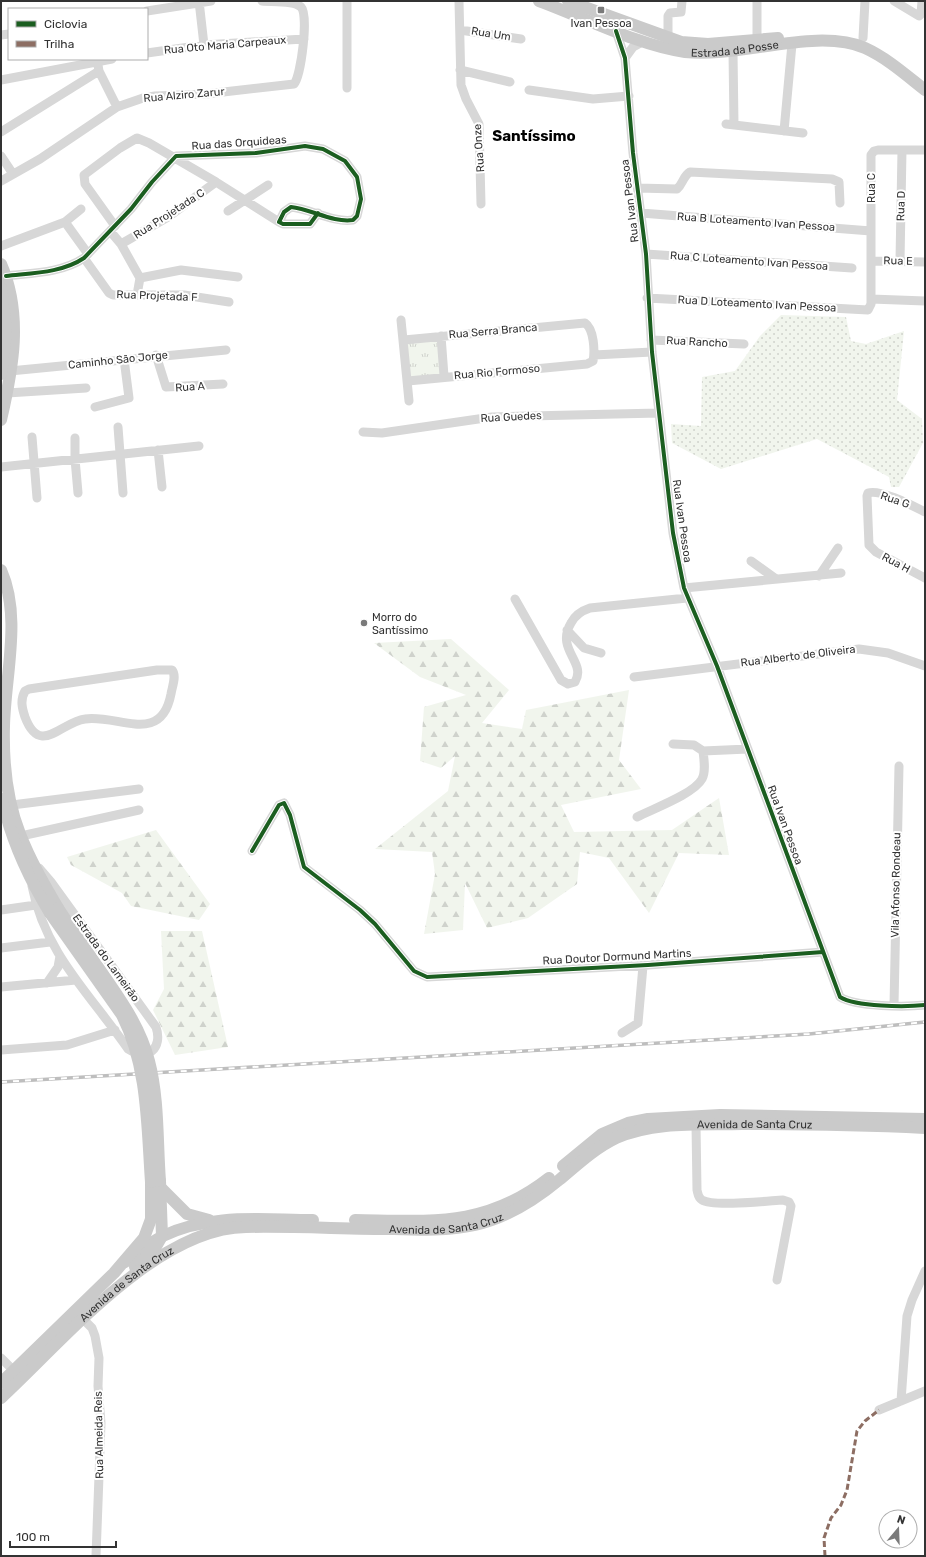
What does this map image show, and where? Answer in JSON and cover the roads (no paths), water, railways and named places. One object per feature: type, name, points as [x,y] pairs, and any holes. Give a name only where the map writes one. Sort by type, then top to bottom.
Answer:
[{"type":"main road","name":"Estrada da Posse","points":[[539,1],[644,41],[686,52],[733,52],[792,44],[830,41],[855,44],[877,54],[925,90]]},
{"type":"main road","name":"Estrada da Posse","points":[[568,1],[668,39],[688,43],[708,44],[832,33],[850,35],[863,38],[888,52],[925,81]]},
{"type":"main road","points":[[1,264],[6,276],[13,305],[15,328],[6,373]]},
{"type":"main road","points":[[1,288],[3,311],[3,349],[7,393],[1,420]]},
{"type":"main road","name":"Estrada do Lameirão","points":[[1,570],[7,582],[11,615],[5,711],[5,755],[12,805],[21,836],[35,864],[54,910]]},
{"type":"main road","points":[[1,601],[11,615]]},
{"type":"main road","name":"Estrada do Lameirão","points":[[1,794],[13,837],[32,883],[54,910],[122,1015],[130,1031],[139,1060],[146,1100],[162,1236]]},
{"type":"main road","name":"Avenida de Santa Cruz","points":[[1,1383],[125,1262],[162,1236],[193,1225],[212,1221],[255,1218],[432,1221],[478,1215],[505,1205],[530,1191],[602,1134],[628,1123],[648,1119],[720,1115],[925,1119]]},
{"type":"main road","name":"Avenida de Santa Cruz","points":[[1,1398],[118,1286],[186,1242],[224,1229],[245,1227],[430,1230],[462,1227],[485,1222],[510,1212],[537,1197],[590,1154],[615,1138],[647,1128],[696,1125],[820,1124],[925,1128]]},
{"type":"main road","points":[[157,1184],[187,1214],[212,1221]]},
{"type":"main road","name":"Estrada do Lameirão","points":[[125,1262],[144,1238],[149,1228],[157,1184]]},
{"type":"main road","points":[[118,1286],[130,1272],[155,1249],[162,1236]]},
{"type":"street","points":[[148,11],[199,1],[211,1]]},
{"type":"street","points":[[199,1],[204,45]]},
{"type":"street","points":[[262,1],[294,3],[301,6],[304,12],[304,38]]},
{"type":"street","points":[[347,1],[347,88]]},
{"type":"street","name":"Rua Onze","points":[[459,1],[460,70],[462,91],[477,119],[480,130],[481,204]]},
{"type":"street","points":[[668,39],[668,16],[670,14],[681,12],[682,1]]},
{"type":"street","points":[[757,1],[757,40]]},
{"type":"street","points":[[863,38],[865,1]]},
{"type":"street","points":[[894,1],[919,16],[922,12],[922,1]]},
{"type":"street","name":"Rua Um","points":[[460,30],[521,39]]},
{"type":"street","name":"Rua Ivan Pessoa","points":[[616,31],[626,58],[638,188],[646,254],[647,298],[652,352],[673,533],[684,588],[717,666],[840,997],[849,1002],[894,1005]]},
{"type":"street","name":"Rua Oto Maria Carpeaux","points":[[148,53],[204,45],[304,38]]},
{"type":"street","name":"Rua Alziro Zarur","points":[[1,181],[117,107],[136,100],[155,96],[206,94],[294,84],[299,74],[304,38]]},
{"type":"street","points":[[626,58],[633,47],[644,41]]},
{"type":"street","points":[[784,131],[792,44]]},
{"type":"street","points":[[733,52],[730,124],[803,133]]},
{"type":"street","points":[[1,132],[98,66],[110,60]]},
{"type":"street","points":[[1,80],[98,66]]},
{"type":"street","points":[[98,66],[117,107]]},
{"type":"street","points":[[460,70],[510,82]]},
{"type":"street","points":[[529,90],[593,99],[629,96]]},
{"type":"street","points":[[137,295],[140,278],[85,184],[84,175],[133,139],[137,138],[149,143],[174,157],[283,224],[310,224],[318,213]]},
{"type":"street","name":"Rua das Orquideas","points":[[174,157],[180,155],[256,153],[305,146],[323,149],[340,158],[352,169],[357,177],[361,199],[357,216],[353,220],[341,220],[291,206],[284,212],[279,222]]},
{"type":"street","name":"Rua C","points":[[871,231],[872,152],[878,150],[902,150]]},
{"type":"street","points":[[902,150],[925,150]]},
{"type":"street","name":"Rua D","points":[[900,261],[902,150]]},
{"type":"street","points":[[1,156],[14,174]]},
{"type":"street","points":[[6,276],[63,268],[74,264],[86,256],[112,229],[174,157]]},
{"type":"street","points":[[638,188],[677,189],[681,185],[686,175],[690,172],[832,179],[839,182],[840,203]]},
{"type":"street","name":"Rua Projetada C","points":[[120,244],[168,217],[216,182]]},
{"type":"street","points":[[228,211],[268,185]]},
{"type":"street","points":[[1,246],[65,222],[81,209]]},
{"type":"street","name":"Rua B Loteamento Ivan Pessoa","points":[[641,213],[871,231]]},
{"type":"street","points":[[65,222],[86,256]]},
{"type":"street","points":[[871,231],[871,299],[925,301]]},
{"type":"street","name":"Rua C Loteamento Ivan Pessoa","points":[[646,254],[852,268]]},
{"type":"street","name":"Rua Projetada F","points":[[86,256],[109,293],[119,296],[184,295],[229,302]]},
{"type":"street","name":"Rua E","points":[[871,261],[925,262]]},
{"type":"street","points":[[140,278],[181,270],[238,277]]},
{"type":"street","name":"Rua D Loteamento Ivan Pessoa","points":[[647,298],[868,310],[871,304],[871,299]]},
{"type":"street","points":[[401,320],[409,401]]},
{"type":"street","name":"Rua Serra Branca","points":[[404,340],[582,323],[587,324],[591,330],[594,355]]},
{"type":"street","points":[[442,336],[444,376]]},
{"type":"street","name":"Rua Rancho","points":[[651,340],[744,344]]},
{"type":"street","name":"Caminho São Jorge","points":[[6,373],[124,359],[226,350]]},
{"type":"street","points":[[594,355],[652,352]]},
{"type":"street","name":"Rua Rio Formoso","points":[[408,381],[444,376],[586,364],[593,361],[594,355]]},
{"type":"street","name":"Rua A","points":[[156,356],[166,387],[223,384]]},
{"type":"street","points":[[95,407],[129,398],[124,359]]},
{"type":"street","points":[[7,393],[86,388]]},
{"type":"street","name":"Rua Guedes","points":[[363,432],[382,433],[492,417],[659,413]]},
{"type":"street","points":[[118,427],[123,493]]},
{"type":"street","points":[[32,437],[37,498]]},
{"type":"street","points":[[75,438],[78,493]]},
{"type":"street","points":[[1,467],[199,446]]},
{"type":"street","points":[[158,450],[162,487]]},
{"type":"street","name":"Rua G","points":[[869,545],[866,502],[870,492],[891,497],[925,512]]},
{"type":"street","name":"Rua H","points":[[869,545],[876,552],[925,578]]},
{"type":"street","points":[[819,576],[838,548]]},
{"type":"street","points":[[751,561],[776,579]]},
{"type":"street","points":[[684,588],[841,573]]},
{"type":"street","points":[[515,599],[561,680],[568,684],[575,682],[578,677],[578,670],[567,645],[567,630],[578,614],[590,608],[687,598]]},
{"type":"street","points":[[567,630],[584,648],[601,653]]},
{"type":"street","name":"Rua Alberto de Oliveira","points":[[634,676],[859,649],[888,653],[925,666]]},
{"type":"street","points":[[157,670],[170,670],[174,672],[166,711],[158,718],[143,725],[95,718],[84,719],[53,734],[40,736],[31,730],[23,710],[22,696],[25,691],[29,689],[157,670]]},
{"type":"street","points":[[5,711],[23,710]]},
{"type":"street","points":[[672,744],[694,745],[703,751],[748,749]]},
{"type":"street","points":[[636,816],[687,792],[697,785],[703,776],[703,751]]},
{"type":"street","name":"Vila Afonso Rondeau","points":[[894,1005],[899,766]]},
{"type":"street","points":[[12,805],[139,789]]},
{"type":"street","name":"Rua Doutor Dormund Martins","points":[[252,851],[279,805],[284,803],[290,815],[304,867],[360,910],[375,924],[414,971],[420,976],[433,978],[643,966],[823,952]]},
{"type":"street","points":[[21,836],[139,810]]},
{"type":"street","name":"Estrada do Lameirão","points":[[32,883],[36,905],[50,942],[76,980],[128,1049],[140,1055],[149,1054],[155,1048],[158,1041],[156,1027],[51,882],[35,864]]},
{"type":"street","points":[[1,908],[36,905]]},
{"type":"street","points":[[1,948],[50,942]]},
{"type":"street","points":[[47,983],[58,967],[60,956]]},
{"type":"street","points":[[622,1033],[638,1023],[643,966]]},
{"type":"street","points":[[1,988],[76,980]]},
{"type":"street","points":[[894,1005],[925,1005]]},
{"type":"street","points":[[1,1050],[67,1046],[115,1030]]},
{"type":"street","points":[[696,1125],[697,1190],[698,1196],[701,1200],[718,1203],[783,1200],[789,1202],[791,1206],[777,1280]]},
{"type":"street","points":[[901,1401],[907,1316],[912,1300],[925,1272]]},
{"type":"street","name":"Rua Almeida Reis","points":[[83,1319],[92,1328],[99,1358],[98,1386],[101,1423],[96,1556]]},
{"type":"street","points":[[1,1358],[14,1371]]},
{"type":"street","points":[[879,1410],[925,1390]]},
{"type":"railway","points":[[1,1082],[809,1034],[925,1022]]},
{"type":"place","name":"Ivan Pessoa","points":[[601,10]]},
{"type":"place","name":"Morro do Santíssimo","points":[[364,623]]},
{"type":"district","name":"Santíssimo","points":[[534,136]]}]
